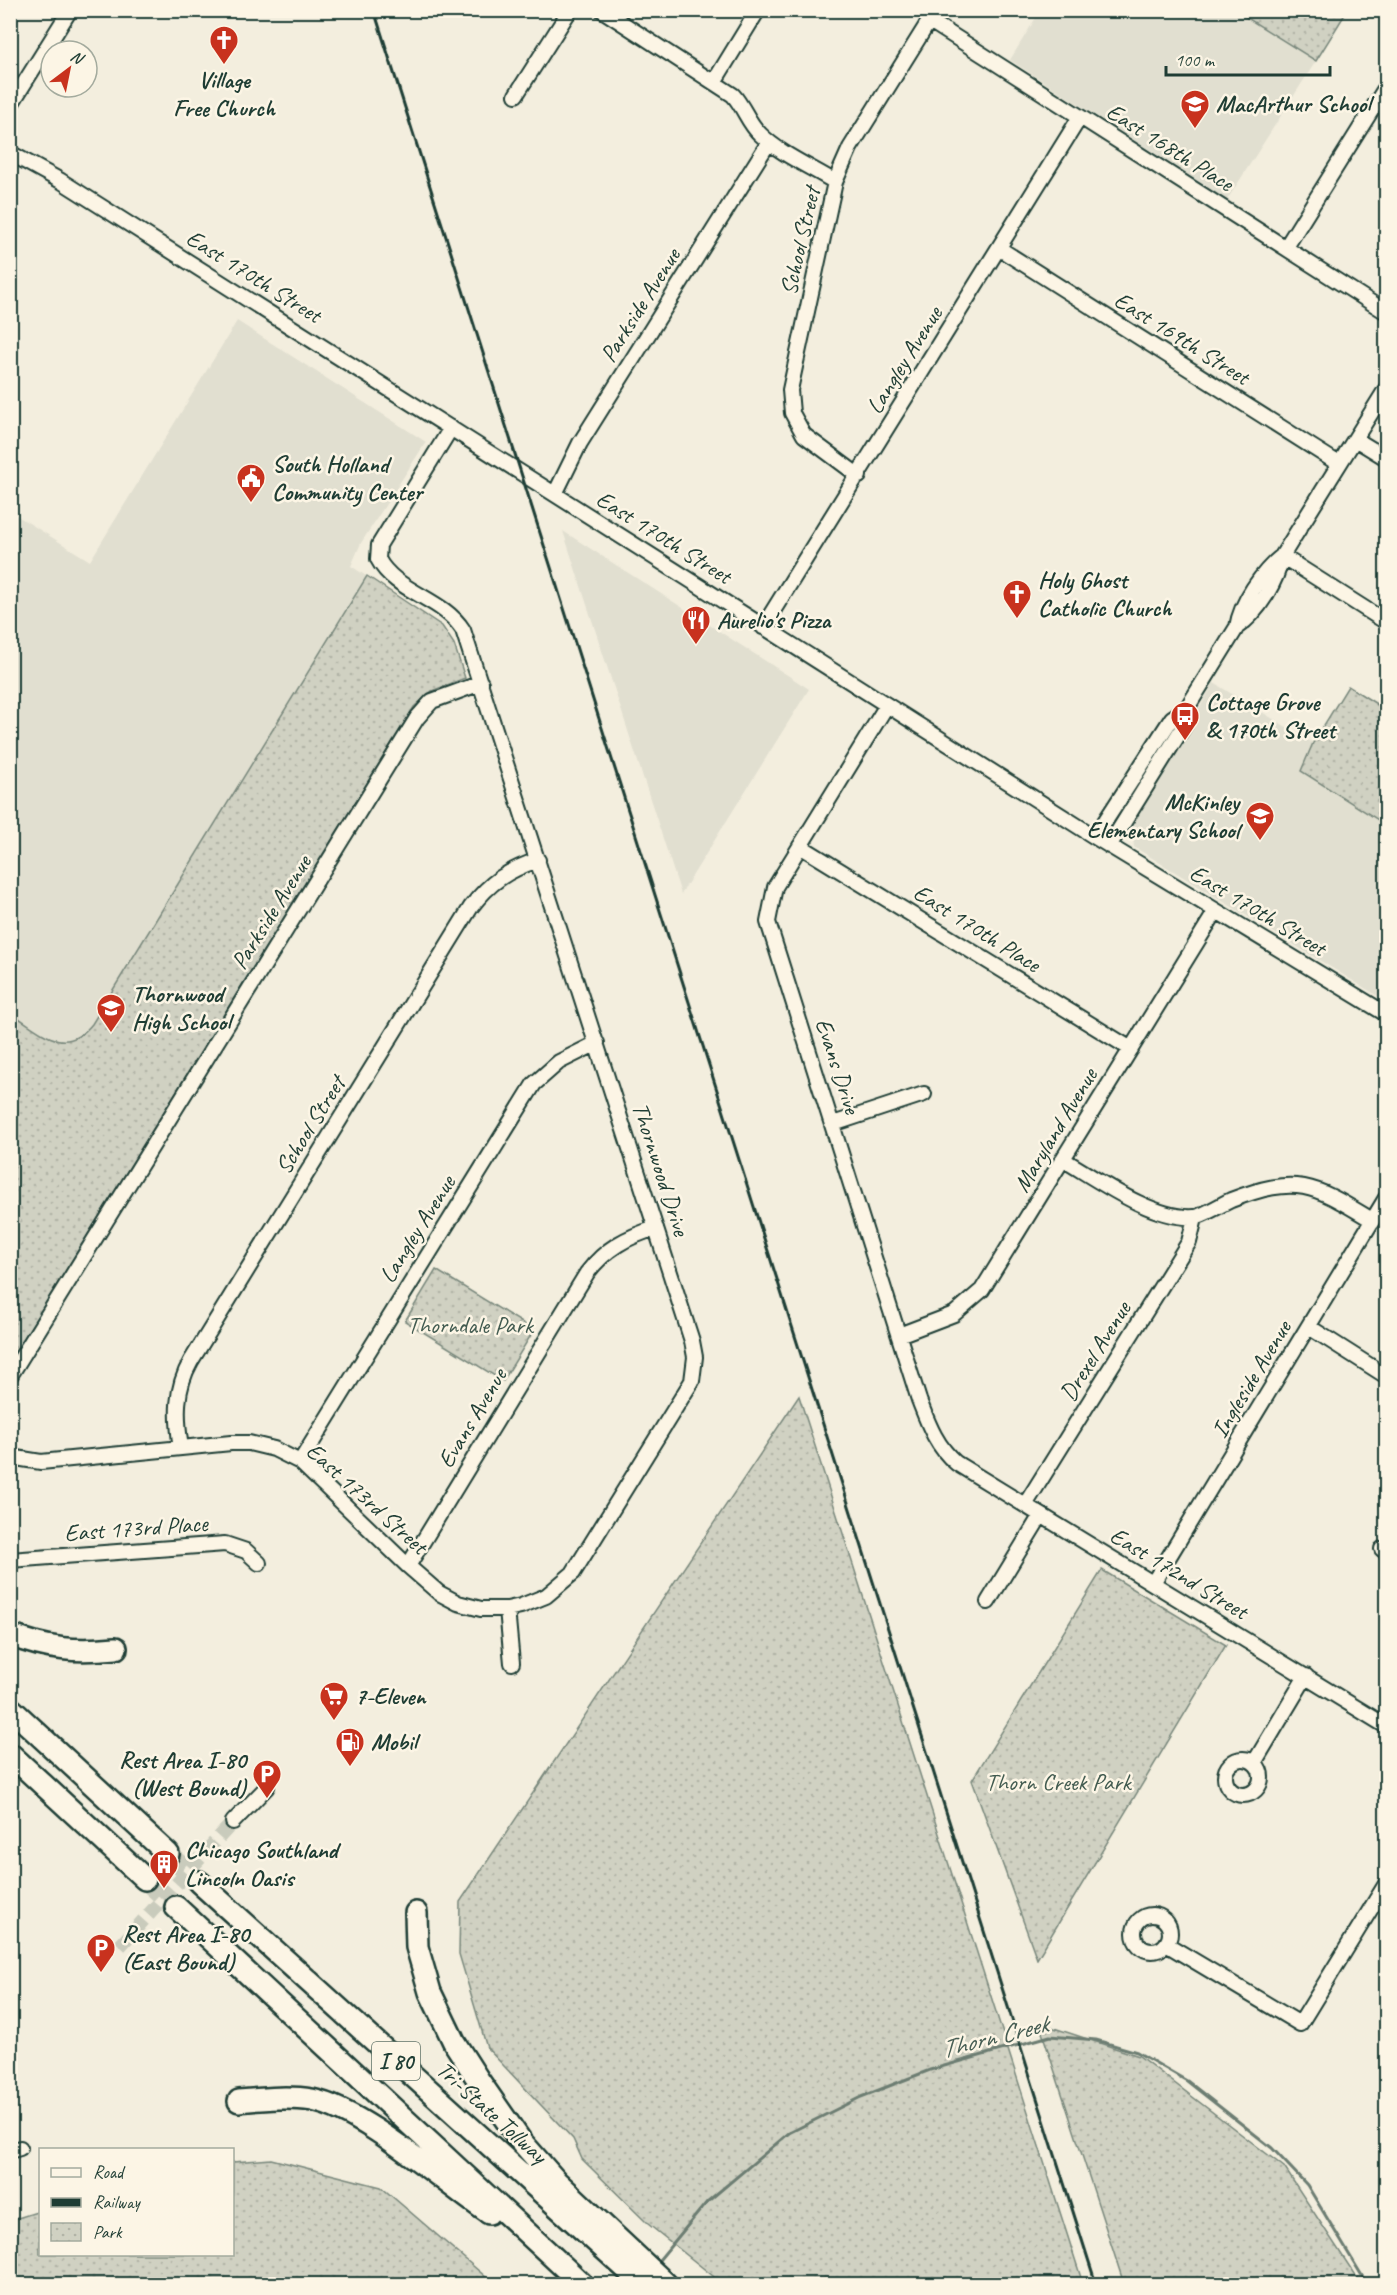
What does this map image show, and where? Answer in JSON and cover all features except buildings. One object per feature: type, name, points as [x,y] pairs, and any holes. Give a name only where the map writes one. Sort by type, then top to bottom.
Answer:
[{"type":"highway","points":[[10,1635],[38,1646],[80,1652],[116,1648]]},
{"type":"highway","points":[[10,1708],[168,1854]]},
{"type":"highway","points":[[10,1754],[145,1878]]},
{"type":"highway","name":"Tri-State Tollway","points":[[199,1882],[599,2234],[643,2284]]},
{"type":"highway","name":"I 80","points":[[176,1907],[582,2284]]},
{"type":"highway","points":[[416,1913],[417,1947],[426,1981],[454,2042],[520,2140],[599,2234],[666,2284]]},
{"type":"highway","points":[[239,2101],[282,2098],[313,2100],[350,2115],[547,2252]]},
{"type":"street","points":[[516,95],[570,10]]},
{"type":"street","points":[[602,10],[714,82],[742,104],[757,132],[769,142],[836,182]]},
{"type":"street","points":[[714,82],[758,10]]},
{"type":"street","points":[[10,106],[65,12]]},
{"type":"street","name":"East 168th Place","points":[[933,16],[1080,117],[1386,312]]},
{"type":"street","name":"School Street","points":[[859,476],[804,435],[792,414],[790,390],[836,182],[850,147],[933,16]]},
{"type":"street","points":[[1286,248],[1386,87]]},
{"type":"street","name":"Langley Avenue","points":[[763,627],[859,476],[1080,117]]},
{"type":"street","name":"Parkside Avenue","points":[[555,494],[580,443],[769,142]]},
{"type":"street","name":"East 170th Street","points":[[10,153],[60,180],[1095,837],[1386,1014]]},
{"type":"street","name":"East 169th Street","points":[[1000,249],[1339,464]]},
{"type":"street","points":[[1110,846],[1185,724],[1187,708],[1237,627],[1248,620],[1279,573],[1282,556],[1386,389]]},
{"type":"street","points":[[451,428],[377,552],[382,567],[388,573],[452,614],[458,621],[481,683]]},
{"type":"street","points":[[1355,439],[1386,458]]},
{"type":"street","points":[[1282,556],[1386,622]]},
{"type":"street","name":"Parkside Avenue","points":[[10,1376],[417,718],[432,701],[481,683]]},
{"type":"street","name":"Thornwood Drive","points":[[481,683],[692,1341],[695,1357],[692,1381],[573,1573],[546,1596],[507,1609]]},
{"type":"street","name":"Evans Drive","points":[[887,705],[771,896],[768,922],[899,1335],[932,1431],[949,1457]]},
{"type":"street","points":[[1095,837],[1172,718],[1187,708]]},
{"type":"street","name":"East 170th Place","points":[[800,846],[1131,1049]]},
{"type":"street","name":"School Street","points":[[181,1448],[177,1412],[178,1394],[191,1361],[471,907],[504,873],[538,860]]},
{"type":"street","name":"Maryland Avenue","points":[[899,1335],[954,1314],[974,1299],[991,1278],[1216,911]]},
{"type":"street","name":"Langley Avenue","points":[[300,1462],[534,1084],[559,1062],[597,1043]]},
{"type":"street","points":[[832,1124],[924,1094]]},
{"type":"street","points":[[1064,1160],[1139,1204],[1195,1218],[1237,1198],[1293,1184],[1322,1191],[1372,1220]]},
{"type":"street","name":"Ingleside Avenue","points":[[1153,1584],[1386,1198]]},
{"type":"street","name":"Drexel Avenue","points":[[1025,1505],[1189,1242],[1195,1218]]},
{"type":"street","name":"Evans Avenue","points":[[408,1566],[587,1272],[618,1242],[656,1228]]},
{"type":"street","points":[[1308,1327],[1386,1376]]},
{"type":"street","name":"East 173rd Street","points":[[10,1457],[41,1462],[249,1443],[274,1449],[300,1462],[439,1593],[459,1604],[481,1609],[507,1609]]},
{"type":"street","name":"East 172nd Street","points":[[949,1457],[1386,1726]]},
{"type":"street","points":[[988,1602],[1041,1515]]},
{"type":"street","name":"East 173rd Place","points":[[10,1560],[225,1544],[246,1551],[259,1563]]},
{"type":"street","points":[[507,1609],[512,1663]]},
{"type":"street","points":[[1254,1763],[1306,1676]]},
{"type":"street","points":[[233,1822],[267,1787]]},
{"type":"street","points":[[1166,1944],[1300,2024],[1386,1884]]},
{"type":"shaded area","name":"MacArthur School","points":[[1236,10],[1316,61],[1227,200],[1010,60],[1040,11]]},
{"type":"shaded area","name":"Thornwood High School","points":[[237,321],[426,442],[361,543],[351,566],[442,626],[454,644],[465,678],[432,691],[414,707],[11,1359],[11,512],[90,561]]},
{"type":"shaded area","points":[[563,531],[809,689],[681,894]]},
{"type":"shaded area","name":"McKinley Elementary School","points":[[1214,683],[1313,743],[1301,771],[1386,825],[1386,1001],[1134,847],[1132,825]]},
{"type":"green space","points":[[1236,11],[1347,11],[1316,61]]},
{"type":"green space","points":[[367,576],[442,626],[454,644],[465,678],[432,691],[414,707],[11,1359],[11,1013],[42,1033],[62,1040],[72,1039],[82,1034],[92,1024]]},
{"type":"green space","points":[[1348,686],[1386,710],[1386,825],[1301,771],[1313,743]]},
{"type":"green space","name":"Thorndale Park","points":[[436,1270],[534,1330],[503,1381],[405,1321]]},
{"type":"green space","points":[[799,1396],[1083,2284],[723,2284],[648,2224],[582,2159],[573,2139],[487,2048],[459,1954],[460,1902]]},
{"type":"green space","name":"Thorn Creek Park","points":[[1102,1570],[1226,1645],[1037,1959],[972,1780]]},
{"type":"green space","points":[[1039,2023],[1139,2056],[1284,2167],[1361,2284],[1124,2284]]},
{"type":"green space","points":[[271,2159],[381,2187],[494,2284],[11,2284],[11,2220],[39,2211],[39,2256],[234,2256],[234,2162]]},
{"type":"waterway","name":"Thorn Creek","points":[[655,2265],[707,2202],[789,2133],[861,2097],[930,2070],[1050,2036],[1096,2040],[1137,2052],[1187,2081],[1272,2148],[1307,2185],[1367,2284]]},
{"type":"tunnel","points":[[120,1946],[233,1822]]},
{"type":"tunnel","points":[[168,1854],[199,1882]]},
{"type":"tunnel","points":[[145,1879],[176,1907]]},
{"type":"railway","points":[[374,10],[1096,2284]]},
{"type":"place","name":"Village Free Church","points":[[224,66]]},
{"type":"place","name":"MacArthur School","points":[[1195,130]]},
{"type":"place","name":"South Holland Community Center","points":[[251,504]]},
{"type":"place","name":"Holy Ghost Catholic Church","points":[[1017,620]]},
{"type":"place","name":"Aurelio's Pizza","points":[[696,646]]},
{"type":"place","name":"Cottage Grove & 170th Street","points":[[1185,742]]},
{"type":"place","name":"McKinley Elementary School","points":[[1260,842]]},
{"type":"place","name":"Thornwood High School","points":[[111,1034]]},
{"type":"place","name":"7-Eleven","points":[[334,1722]]},
{"type":"place","name":"Mobil","points":[[350,1768]]},
{"type":"place","name":"Rest Area I-80 (West Bound)","points":[[267,1800]]},
{"type":"place","name":"Chicago Southland Lincoln Oasis","points":[[164,1890]]},
{"type":"place","name":"Rest Area I-80 (East Bound)","points":[[101,1974]]}]
